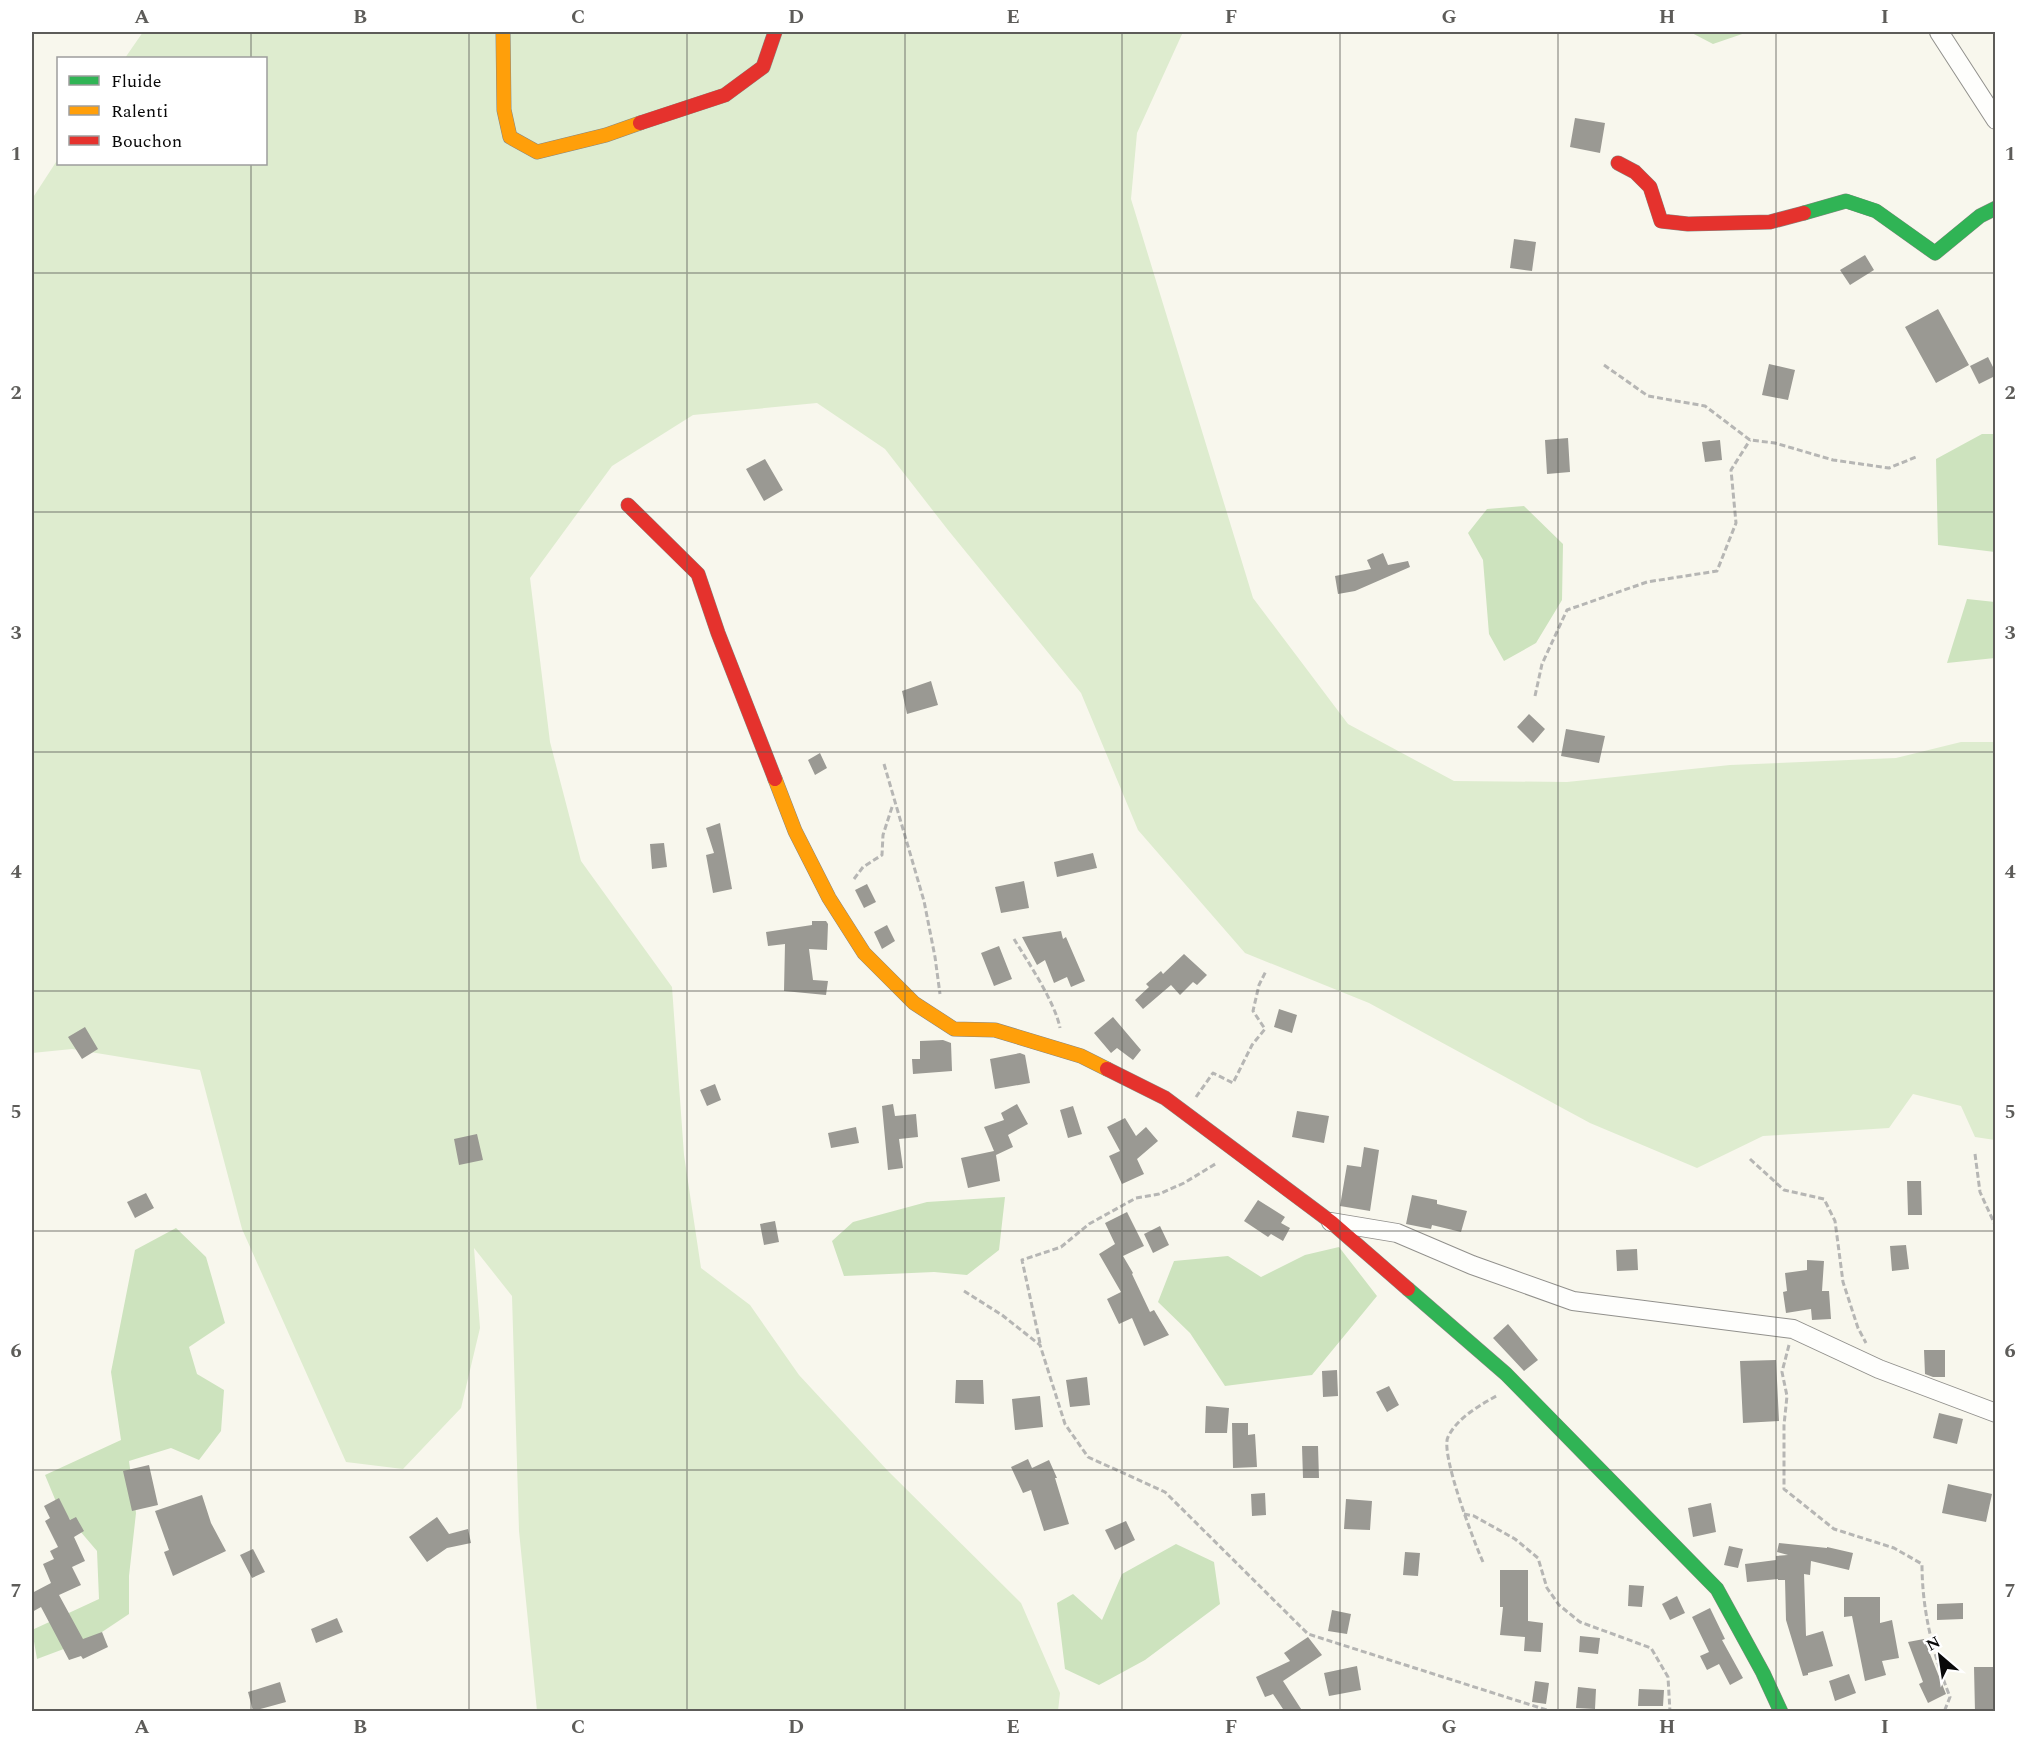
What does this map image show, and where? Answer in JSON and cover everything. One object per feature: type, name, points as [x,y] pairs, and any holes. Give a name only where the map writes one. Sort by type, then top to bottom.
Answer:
[{"type":"street","points":[[503,32],[504,110],[510,137],[537,152],[606,135],[725,95],[763,67],[775,32]]},
{"type":"street","points":[[1939,32],[1995,120]]},
{"type":"street","points":[[1618,163],[1632,169],[1655,195],[1656,214],[1661,220],[1688,224],[1770,222],[1846,201],[1876,210],[1935,253],[1980,216],[1995,208]]},
{"type":"street","points":[[628,505],[698,574],[718,633],[795,831],[841,916],[864,953],[914,1003],[954,1029],[995,1030],[1063,1050],[1081,1056],[1165,1098],[1331,1222],[1506,1374],[1717,1589],[1763,1673],[1781,1712]]},
{"type":"street","points":[[1331,1222],[1397,1233],[1472,1265],[1573,1301],[1793,1329],[1879,1369],[1995,1413]]},
{"type":"path","points":[[1604,365],[1648,396],[1705,406],[1750,440],[1775,443],[1833,460],[1889,468],[1916,457]]},
{"type":"path","points":[[1535,696],[1542,664],[1567,610],[1647,582],[1717,570],[1736,523],[1731,470],[1750,440]]},
{"type":"path","points":[[884,764],[924,901],[944,1023]]},
{"type":"path","points":[[854,879],[863,867],[882,855],[883,835],[894,802]]},
{"type":"path","points":[[1014,939],[1044,991],[1058,1021],[1063,1050]]},
{"type":"path","points":[[1183,1112],[1213,1074],[1233,1083],[1252,1046],[1265,1029],[1253,1011],[1258,985],[1266,971]]},
{"type":"path","points":[[1238,1151],[1184,1183],[1159,1194],[1136,1198],[1089,1224],[1061,1247],[1022,1260],[1040,1345],[1065,1424],[1088,1457],[1164,1492],[1308,1634],[1553,1712]]},
{"type":"path","points":[[1975,1154],[1980,1192],[1995,1227]]},
{"type":"path","points":[[1750,1159],[1784,1190],[1824,1199],[1835,1221],[1843,1282],[1858,1328],[1879,1369]]},
{"type":"path","points":[[964,1291],[1002,1315],[1040,1345]]},
{"type":"path","points":[[1793,1329],[1782,1372],[1787,1396],[1784,1425],[1784,1489],[1834,1529],[1894,1548],[1922,1564],[1922,1587],[1927,1623],[1939,1670],[1950,1697],[1944,1712]]},
{"type":"path","points":[[1483,1562],[1468,1529],[1446,1452],[1447,1437],[1470,1411],[1510,1388],[1506,1374]]},
{"type":"path","points":[[1464,1514],[1474,1516],[1515,1539],[1538,1557],[1547,1588],[1560,1605],[1580,1622],[1651,1648],[1668,1677],[1670,1712]]},
{"type":"green space","points":[[143,32],[1183,32],[1137,133],[1131,199],[1253,598],[1348,724],[1454,781],[1567,782],[1730,765],[1896,758],[1961,742],[1995,742],[1995,1140],[1975,1137],[1961,1106],[1913,1094],[1889,1128],[1763,1136],[1697,1168],[1590,1123],[1369,1003],[1245,953],[1138,830],[1081,693],[885,449],[817,403],[693,415],[612,466],[530,578],[550,742],[581,861],[672,987],[684,1155],[701,1268],[750,1305],[799,1375],[887,1470],[1021,1603],[1060,1693],[1058,1711],[537,1711],[519,1531],[512,1296],[474,1248],[480,1328],[461,1408],[403,1469],[346,1462],[242,1229],[200,1070],[72,1049],[32,1053],[32,199],[57,161],[57,165],[267,165],[267,57],[126,57]]},
{"type":"green space","points":[[1690,32],[1748,32],[1713,44]]},
{"type":"green space","points":[[1982,434],[1995,434],[1995,552],[1938,545],[1936,459]]},
{"type":"green space","points":[[1524,506],[1563,544],[1562,600],[1536,643],[1504,661],[1489,634],[1483,560],[1468,533],[1487,509]]},
{"type":"green space","points":[[1967,599],[1995,602],[1995,658],[1947,663]]},
{"type":"green space","points":[[1005,1197],[999,1250],[967,1275],[934,1272],[844,1276],[832,1241],[853,1222],[927,1202]]},
{"type":"green space","points":[[176,1228],[206,1257],[225,1323],[189,1347],[197,1374],[224,1390],[221,1431],[199,1460],[171,1448],[129,1461],[136,1513],[129,1576],[129,1614],[93,1638],[37,1659],[32,1630],[99,1599],[97,1551],[57,1504],[45,1475],[121,1440],[111,1372],[135,1250]]},
{"type":"green space","points":[[1339,1247],[1377,1296],[1312,1375],[1225,1386],[1190,1333],[1158,1302],[1174,1261],[1228,1256],[1261,1277],[1305,1255]]},
{"type":"green space","points":[[1176,1544],[1214,1562],[1220,1604],[1145,1660],[1099,1685],[1065,1669],[1057,1603],[1073,1594],[1102,1620],[1122,1574]]},
{"type":"building","points":[[1575,118],[1605,123],[1600,153],[1570,147]]},
{"type":"building","points":[[1514,239],[1536,242],[1532,271],[1510,268]]},
{"type":"building","points":[[1865,255],[1874,270],[1850,285],[1840,270]]},
{"type":"building","points":[[1938,309],[1969,365],[1936,383],[1905,327]]},
{"type":"building","points":[[1988,357],[1995,376],[1979,384],[1970,366]]},
{"type":"building","points":[[1769,364],[1795,370],[1788,400],[1762,395]]},
{"type":"building","points":[[1568,438],[1570,472],[1547,474],[1545,440]]},
{"type":"building","points":[[1720,440],[1722,460],[1705,462],[1702,442]]},
{"type":"building","points":[[765,459],[783,490],[764,501],[746,469]]},
{"type":"building","points":[[1383,553],[1388,565],[1408,561],[1410,567],[1355,591],[1338,594],[1335,576],[1371,569],[1367,560]]},
{"type":"building","points":[[931,681],[938,705],[907,714],[902,691]]},
{"type":"building","points":[[1529,714],[1545,729],[1533,743],[1517,727]]},
{"type":"building","points":[[1566,729],[1605,736],[1599,763],[1561,756]]},
{"type":"building","points":[[820,753],[827,768],[815,775],[808,760]]},
{"type":"building","points":[[720,823],[732,889],[713,893],[706,855],[714,853],[706,828]]},
{"type":"building","points":[[664,843],[667,867],[652,869],[650,844]]},
{"type":"building","points":[[1093,853],[1097,868],[1057,877],[1054,862]]},
{"type":"building","points":[[1024,881],[1029,908],[1001,913],[995,887]]},
{"type":"building","points":[[867,884],[876,902],[864,908],[855,890]]},
{"type":"building","points":[[812,921],[826,921],[828,924],[827,950],[809,949],[813,980],[828,981],[826,995],[784,991],[785,944],[768,946],[766,932],[812,925]]},
{"type":"building","points":[[887,925],[895,941],[882,949],[874,932]]},
{"type":"building","points":[[1061,931],[1063,939],[1066,937],[1085,981],[1071,987],[1067,977],[1054,983],[1045,960],[1037,965],[1022,937]]},
{"type":"building","points":[[999,946],[1012,979],[994,986],[981,953]]},
{"type":"building","points":[[1184,954],[1207,975],[1197,985],[1193,982],[1180,995],[1171,985],[1143,1009],[1135,1000],[1149,987],[1146,984],[1161,971],[1163,974]]},
{"type":"building","points":[[1279,1009],[1297,1015],[1292,1033],[1274,1027]]},
{"type":"building","points":[[1113,1017],[1141,1050],[1133,1060],[1117,1048],[1111,1053],[1094,1033]]},
{"type":"building","points":[[85,1027],[98,1049],[82,1059],[68,1037]]},
{"type":"building","points":[[943,1040],[951,1043],[952,1071],[913,1074],[912,1059],[920,1059],[920,1041]]},
{"type":"building","points":[[1020,1053],[1025,1055],[1030,1083],[995,1089],[990,1059]]},
{"type":"building","points":[[715,1084],[721,1100],[707,1106],[700,1090]]},
{"type":"building","points":[[893,1104],[895,1116],[916,1114],[918,1137],[899,1139],[903,1168],[888,1170],[882,1106]]},
{"type":"building","points":[[1017,1104],[1028,1124],[1008,1135],[1013,1147],[996,1155],[1000,1181],[968,1188],[961,1158],[994,1151],[984,1127],[1004,1120],[1001,1113]]},
{"type":"building","points":[[1073,1106],[1082,1134],[1068,1138],[1060,1110]]},
{"type":"building","points":[[1297,1111],[1329,1116],[1324,1143],[1292,1137]]},
{"type":"building","points":[[1125,1118],[1136,1136],[1146,1127],[1158,1141],[1137,1159],[1144,1174],[1122,1184],[1109,1156],[1120,1151],[1107,1127]]},
{"type":"building","points":[[856,1127],[859,1143],[831,1148],[828,1133]]},
{"type":"building","points":[[477,1134],[483,1160],[459,1165],[454,1139]]},
{"type":"building","points":[[1364,1147],[1379,1150],[1370,1211],[1340,1206],[1347,1165],[1361,1167]]},
{"type":"building","points":[[1907,1181],[1921,1181],[1922,1215],[1908,1215]]},
{"type":"building","points":[[146,1193],[154,1208],[135,1218],[127,1202]]},
{"type":"building","points":[[1412,1195],[1437,1200],[1437,1204],[1467,1211],[1461,1232],[1432,1225],[1431,1229],[1406,1224]]},
{"type":"building","points":[[1258,1200],[1285,1217],[1281,1223],[1290,1228],[1283,1241],[1271,1234],[1268,1237],[1244,1221]]},
{"type":"building","points":[[1127,1212],[1144,1246],[1123,1256],[1150,1312],[1154,1310],[1169,1335],[1144,1346],[1132,1318],[1119,1324],[1107,1299],[1121,1292],[1099,1254],[1115,1244],[1105,1223]]},
{"type":"building","points":[[775,1221],[779,1242],[764,1245],[760,1224]]},
{"type":"building","points":[[1160,1226],[1169,1245],[1153,1253],[1144,1234]]},
{"type":"building","points":[[1906,1245],[1909,1269],[1892,1271],[1890,1246]]},
{"type":"building","points":[[1637,1249],[1638,1270],[1617,1271],[1616,1250]]},
{"type":"building","points":[[1807,1260],[1824,1261],[1822,1291],[1829,1291],[1831,1319],[1812,1320],[1811,1309],[1786,1313],[1783,1292],[1787,1291],[1785,1273],[1807,1270]]},
{"type":"building","points":[[1508,1324],[1538,1360],[1524,1371],[1493,1338]]},
{"type":"building","points":[[1924,1350],[1945,1350],[1945,1377],[1925,1374]]},
{"type":"building","points":[[1776,1360],[1779,1421],[1743,1423],[1740,1361]]},
{"type":"building","points":[[1337,1370],[1338,1396],[1323,1397],[1322,1371]]},
{"type":"building","points":[[1087,1377],[1090,1405],[1070,1407],[1066,1380]]},
{"type":"building","points":[[956,1380],[983,1380],[984,1404],[955,1403]]},
{"type":"building","points":[[1389,1386],[1399,1405],[1387,1412],[1376,1392]]},
{"type":"building","points":[[1040,1396],[1043,1427],[1015,1430],[1012,1399]]},
{"type":"building","points":[[1206,1406],[1229,1408],[1227,1433],[1205,1433]]},
{"type":"building","points":[[1939,1413],[1963,1419],[1957,1444],[1933,1438]]},
{"type":"building","points":[[1232,1423],[1248,1423],[1248,1435],[1255,1434],[1257,1467],[1233,1468]]},
{"type":"building","points":[[1302,1446],[1318,1446],[1319,1478],[1303,1478]]},
{"type":"building","points":[[1028,1459],[1032,1468],[1049,1460],[1057,1478],[1055,1478],[1069,1524],[1044,1531],[1031,1490],[1023,1493],[1011,1467]]},
{"type":"building","points":[[149,1465],[158,1505],[132,1511],[123,1471]]},
{"type":"building","points":[[1948,1484],[1992,1494],[1986,1522],[1942,1513]]},
{"type":"building","points":[[1265,1493],[1266,1515],[1252,1516],[1251,1494]]},
{"type":"building","points":[[202,1495],[211,1523],[226,1551],[173,1576],[164,1552],[169,1550],[155,1511]]},
{"type":"building","points":[[59,1498],[70,1520],[76,1517],[84,1531],[74,1537],[85,1561],[72,1567],[81,1585],[59,1595],[83,1639],[102,1632],[108,1647],[83,1659],[81,1656],[69,1660],[41,1607],[32,1612],[32,1593],[51,1583],[43,1564],[54,1559],[50,1551],[58,1547],[45,1521],[50,1518],[44,1506]]},
{"type":"building","points":[[1346,1499],[1372,1501],[1370,1530],[1344,1529]]},
{"type":"building","points":[[1711,1503],[1716,1532],[1693,1537],[1688,1508]]},
{"type":"building","points":[[437,1517],[449,1534],[468,1529],[471,1543],[447,1548],[427,1562],[409,1537]]},
{"type":"building","points":[[1126,1521],[1135,1540],[1115,1550],[1105,1530]]},
{"type":"building","points":[[1779,1543],[1827,1547],[1853,1553],[1849,1570],[1811,1561],[1810,1575],[1804,1574],[1806,1636],[1823,1631],[1833,1666],[1803,1676],[1786,1620],[1785,1580],[1747,1582],[1745,1564],[1776,1560],[1776,1556],[1788,1555],[1777,1552]]},
{"type":"building","points":[[1729,1546],[1743,1549],[1738,1568],[1724,1565]]},
{"type":"building","points":[[253,1549],[265,1572],[252,1578],[240,1555]]},
{"type":"building","points":[[1405,1552],[1420,1553],[1418,1576],[1403,1575]]},
{"type":"building","points":[[1500,1570],[1528,1570],[1528,1621],[1543,1623],[1541,1652],[1524,1651],[1525,1637],[1500,1635],[1503,1607],[1500,1607]]},
{"type":"building","points":[[1629,1585],[1644,1586],[1642,1607],[1628,1606]]},
{"type":"building","points":[[1677,1596],[1685,1613],[1670,1620],[1662,1604]]},
{"type":"building","points":[[1844,1597],[1880,1597],[1880,1623],[1892,1620],[1899,1658],[1882,1661],[1886,1675],[1865,1681],[1852,1616],[1844,1617]]},
{"type":"building","points":[[1963,1603],[1963,1619],[1937,1620],[1937,1604]]},
{"type":"building","points":[[1710,1608],[1725,1639],[1722,1640],[1743,1678],[1730,1685],[1719,1664],[1707,1670],[1700,1656],[1709,1652],[1692,1617]]},
{"type":"building","points":[[1332,1610],[1351,1614],[1347,1634],[1328,1631]]},
{"type":"building","points":[[337,1618],[343,1632],[316,1643],[311,1629]]},
{"type":"building","points":[[1580,1636],[1600,1638],[1598,1654],[1579,1652]]},
{"type":"building","points":[[1308,1637],[1322,1655],[1283,1681],[1303,1712],[1285,1712],[1273,1694],[1265,1697],[1256,1677],[1290,1661],[1284,1653]]},
{"type":"building","points":[[1924,1639],[1946,1694],[1928,1703],[1919,1684],[1923,1682],[1908,1642]]},
{"type":"building","points":[[1357,1666],[1361,1690],[1329,1696],[1324,1673]]},
{"type":"building","points":[[1974,1667],[1995,1667],[1995,1712],[1975,1712]]},
{"type":"building","points":[[1849,1674],[1856,1693],[1835,1701],[1829,1681]]},
{"type":"building","points":[[1535,1681],[1549,1683],[1546,1704],[1532,1702]]},
{"type":"building","points":[[280,1682],[286,1702],[253,1711],[248,1692]]},
{"type":"building","points":[[1578,1687],[1596,1689],[1595,1709],[1576,1708]]},
{"type":"building","points":[[1639,1689],[1664,1690],[1663,1706],[1638,1706]]},
{"type":"traffic: fast","points":[[1804,213],[1846,201],[1876,211],[1935,253],[1980,216],[1996,208]]},
{"type":"traffic: fast","points":[[1408,1289],[1506,1374],[1717,1589],[1763,1673],[1781,1712]]},
{"type":"traffic: slow","points":[[503,32],[504,110],[510,137],[537,152],[606,135],[640,123]]},
{"type":"traffic: slow","points":[[775,779],[795,831],[829,898],[864,953],[914,1003],[954,1029],[995,1030],[1081,1056],[1107,1069]]},
{"type":"traffic: jam","points":[[640,123],[725,95],[763,67],[775,32]]},
{"type":"traffic: jam","points":[[1618,163],[1635,172],[1650,187],[1661,221],[1688,224],[1770,222],[1804,213]]},
{"type":"traffic: jam","points":[[628,505],[698,574],[718,633],[775,779]]},
{"type":"traffic: jam","points":[[1107,1069],[1165,1098],[1331,1222],[1408,1289]]}]
